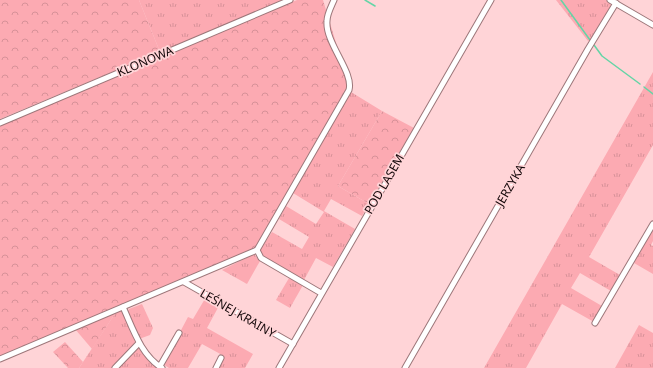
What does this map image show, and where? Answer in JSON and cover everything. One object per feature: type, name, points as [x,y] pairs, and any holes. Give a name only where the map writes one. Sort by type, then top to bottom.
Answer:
[{"type":"street","name":"KLONOWA","points":[[0,123],[290,0]]},
{"type":"street","points":[[0,359],[124,308],[257,250],[349,90],[348,77],[328,32],[327,22],[334,0]]},
{"type":"street","name":"POD LASEM","points":[[279,368],[491,0]]},
{"type":"street","points":[[610,0],[653,26]]},
{"type":"street","name":"JERZYKA","points":[[405,368],[616,3]]},
{"type":"street","points":[[596,323],[653,224]]},
{"type":"street","points":[[257,250],[262,258],[321,293]]},
{"type":"street","name":"LEŚNEJ KRAINY","points":[[184,282],[293,344]]},
{"type":"street","points":[[124,308],[139,343],[161,367],[179,333]]},
{"type":"street","points":[[115,368],[139,343]]},
{"type":"street","points":[[216,368],[221,358]]},
{"type":"green space","points":[[0,0],[139,0],[160,52],[0,119]]},
{"type":"green space","points":[[139,0],[284,0],[160,52]]},
{"type":"green space","points":[[297,0],[323,0],[351,92],[311,150],[255,249],[0,356],[0,125]]},
{"type":"green space","points":[[556,0],[606,0],[610,2],[611,6],[592,39],[588,41]]},
{"type":"green space","points":[[653,72],[653,145],[589,257],[620,275],[611,291],[580,273],[571,288],[602,306],[594,322],[562,304],[526,368],[484,368]]},
{"type":"green space","points":[[351,92],[382,111],[338,186],[369,204],[362,216],[331,199],[324,211],[355,229],[333,267],[316,258],[304,280],[263,256],[260,250],[272,232],[302,249],[309,237],[279,219],[286,206],[316,224],[324,212],[293,193],[339,110]]},
{"type":"green space","points":[[382,111],[414,128],[369,204],[338,186]]},
{"type":"green space","points":[[653,228],[653,241],[651,245],[653,246],[653,274],[634,263]]},
{"type":"green space","points":[[254,254],[260,261],[247,284],[222,270]]},
{"type":"green space","points":[[289,278],[303,285],[290,308],[276,300]]},
{"type":"green space","points":[[206,297],[220,304],[207,328],[253,354],[245,368],[218,368],[224,356],[202,344],[188,368],[169,368],[163,364],[188,317],[193,319]]},
{"type":"green space","points":[[142,304],[153,328],[150,335],[139,339],[127,313],[129,309]]},
{"type":"green space","points":[[122,309],[135,341],[134,347],[113,368],[79,368],[116,312]]},
{"type":"green space","points":[[116,312],[92,349],[75,329]]},
{"type":"green space","points":[[639,325],[653,333],[653,368],[615,368]]},
{"type":"green space","points":[[65,342],[83,362],[79,368],[68,368],[53,352]]},
{"type":"green space","points":[[139,346],[160,368],[118,368]]},
{"type":"waterway","points":[[365,0],[375,6]]},
{"type":"waterway","points":[[561,0],[590,40]]},
{"type":"waterway","points":[[594,45],[602,56],[640,84]]},
{"type":"waterway","points":[[644,87],[653,94]]}]
